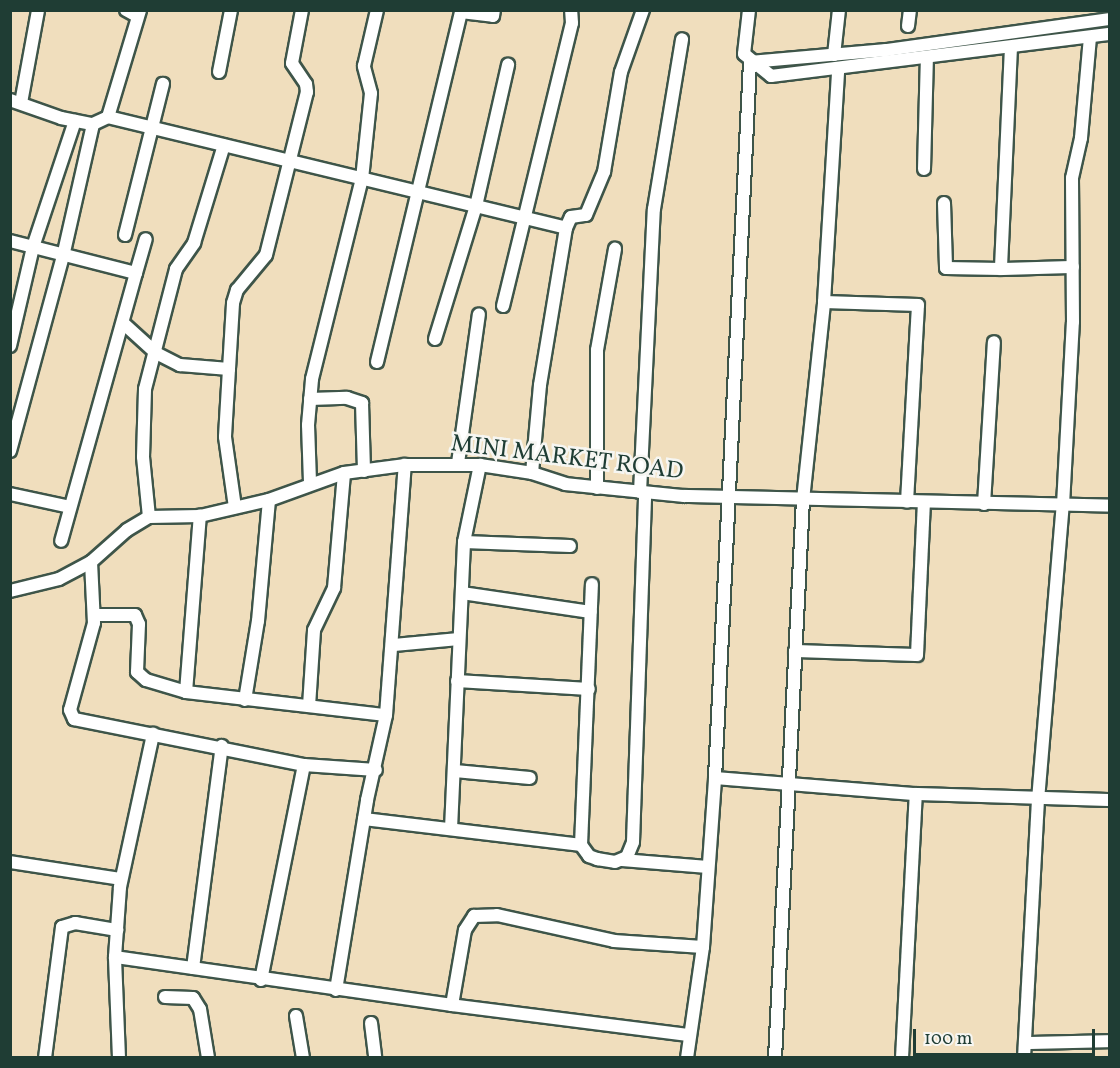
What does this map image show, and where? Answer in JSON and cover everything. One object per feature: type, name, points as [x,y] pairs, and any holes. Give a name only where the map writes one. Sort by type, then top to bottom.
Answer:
[{"type":"street","points":[[38,10],[16,101],[75,121],[93,124],[108,117],[566,228]]},
{"type":"street","points":[[219,72],[231,10]]},
{"type":"street","points":[[235,507],[225,437],[233,303],[237,290],[266,255],[307,92],[306,84],[292,63],[302,10]]},
{"type":"street","points":[[310,482],[310,399],[362,179],[371,93],[364,66],[377,10]]},
{"type":"street","points":[[377,362],[420,193],[458,11],[493,16],[494,10]]},
{"type":"street","points":[[503,306],[522,218],[572,23],[571,10]]},
{"type":"street","points":[[532,473],[540,385],[566,228],[571,217],[586,215],[604,172],[621,72],[643,10]]},
{"type":"street","points":[[749,10],[744,54],[750,62],[771,76],[838,70],[1110,34]]},
{"type":"street","points":[[834,55],[839,10]]},
{"type":"street","points":[[908,26],[910,10]]},
{"type":"street","points":[[108,117],[134,12]]},
{"type":"street","points":[[750,62],[834,55],[1110,19]]},
{"type":"street","points":[[1024,1058],[1038,800],[1063,505],[1073,267],[1072,178],[1081,138],[1090,37]]},
{"type":"street","points":[[622,860],[633,842],[642,492],[654,209],[682,39]]},
{"type":"street","points":[[1001,269],[1011,47]]},
{"type":"street","points":[[924,169],[927,58]]},
{"type":"street","points":[[687,1058],[688,1035],[702,947],[715,777],[750,62]]},
{"type":"street","points":[[435,339],[476,206],[508,65]]},
{"type":"street","points":[[775,1058],[803,500],[824,302],[838,70]]},
{"type":"street","points":[[125,235],[163,84]]},
{"type":"street","points":[[10,346],[33,247],[75,121]]},
{"type":"street","points":[[10,451],[64,252],[93,124]]},
{"type":"street","points":[[10,591],[59,579],[91,562],[149,518],[143,424],[145,389],[176,268],[194,243],[224,146]]},
{"type":"street","points":[[944,203],[946,268],[1073,267]]},
{"type":"street","points":[[61,541],[146,239]]},
{"type":"street","points":[[10,241],[64,252],[136,273]]},
{"type":"street","points":[[597,488],[597,350],[615,249]]},
{"type":"street","points":[[824,302],[918,305],[907,502]]},
{"type":"street","points":[[458,463],[479,314]]},
{"type":"street","points":[[123,323],[156,353],[180,365],[229,369]]},
{"type":"street","points":[[984,504],[994,342]]},
{"type":"street","points":[[310,399],[347,398],[362,404],[364,471]]},
{"type":"street","name":"MINI MARKET ROAD","points":[[149,518],[200,516],[269,500],[310,482],[344,473],[405,465],[458,463],[532,473],[565,484],[729,498],[1110,506]]},
{"type":"street","points":[[336,990],[364,819],[386,715],[394,645],[405,465]]},
{"type":"street","points":[[451,829],[464,542],[480,465]]},
{"type":"street","points":[[309,706],[314,630],[334,588],[344,473]]},
{"type":"street","points":[[10,494],[70,507]]},
{"type":"street","points":[[245,700],[258,621],[269,500]]},
{"type":"street","points":[[795,651],[917,656],[924,503]]},
{"type":"street","points":[[186,692],[200,516]]},
{"type":"street","points":[[464,542],[570,546]]},
{"type":"street","points":[[91,562],[94,615],[71,716],[79,721],[222,746],[304,765],[376,770]]},
{"type":"street","points":[[592,584],[581,845],[589,856],[708,867]]},
{"type":"street","points":[[462,593],[591,612]]},
{"type":"street","points":[[94,615],[135,615],[140,624],[136,672],[146,680],[186,692],[386,715]]},
{"type":"street","points":[[394,645],[459,639]]},
{"type":"street","points":[[457,681],[589,689]]},
{"type":"street","points":[[119,1058],[115,957],[120,879],[153,734]]},
{"type":"street","points":[[193,968],[222,746]]},
{"type":"street","points":[[261,980],[304,765]]},
{"type":"street","points":[[455,771],[530,778]]},
{"type":"street","points":[[715,777],[916,794],[1038,800],[1110,800]]},
{"type":"street","points":[[902,1058],[916,794]]},
{"type":"street","points":[[364,819],[581,845]]},
{"type":"street","points":[[10,862],[120,879]]},
{"type":"street","points":[[452,1005],[465,930],[474,916],[497,915],[614,941],[702,947]]},
{"type":"street","points":[[45,1058],[62,927],[75,923],[117,930]]},
{"type":"street","points":[[115,957],[261,980],[688,1035]]},
{"type":"street","points":[[165,997],[193,998],[204,1024],[208,1058]]},
{"type":"street","points":[[296,1016],[303,1058]]},
{"type":"street","points":[[371,1023],[375,1058]]},
{"type":"street","points":[[1025,1043],[1110,1041]]}]
